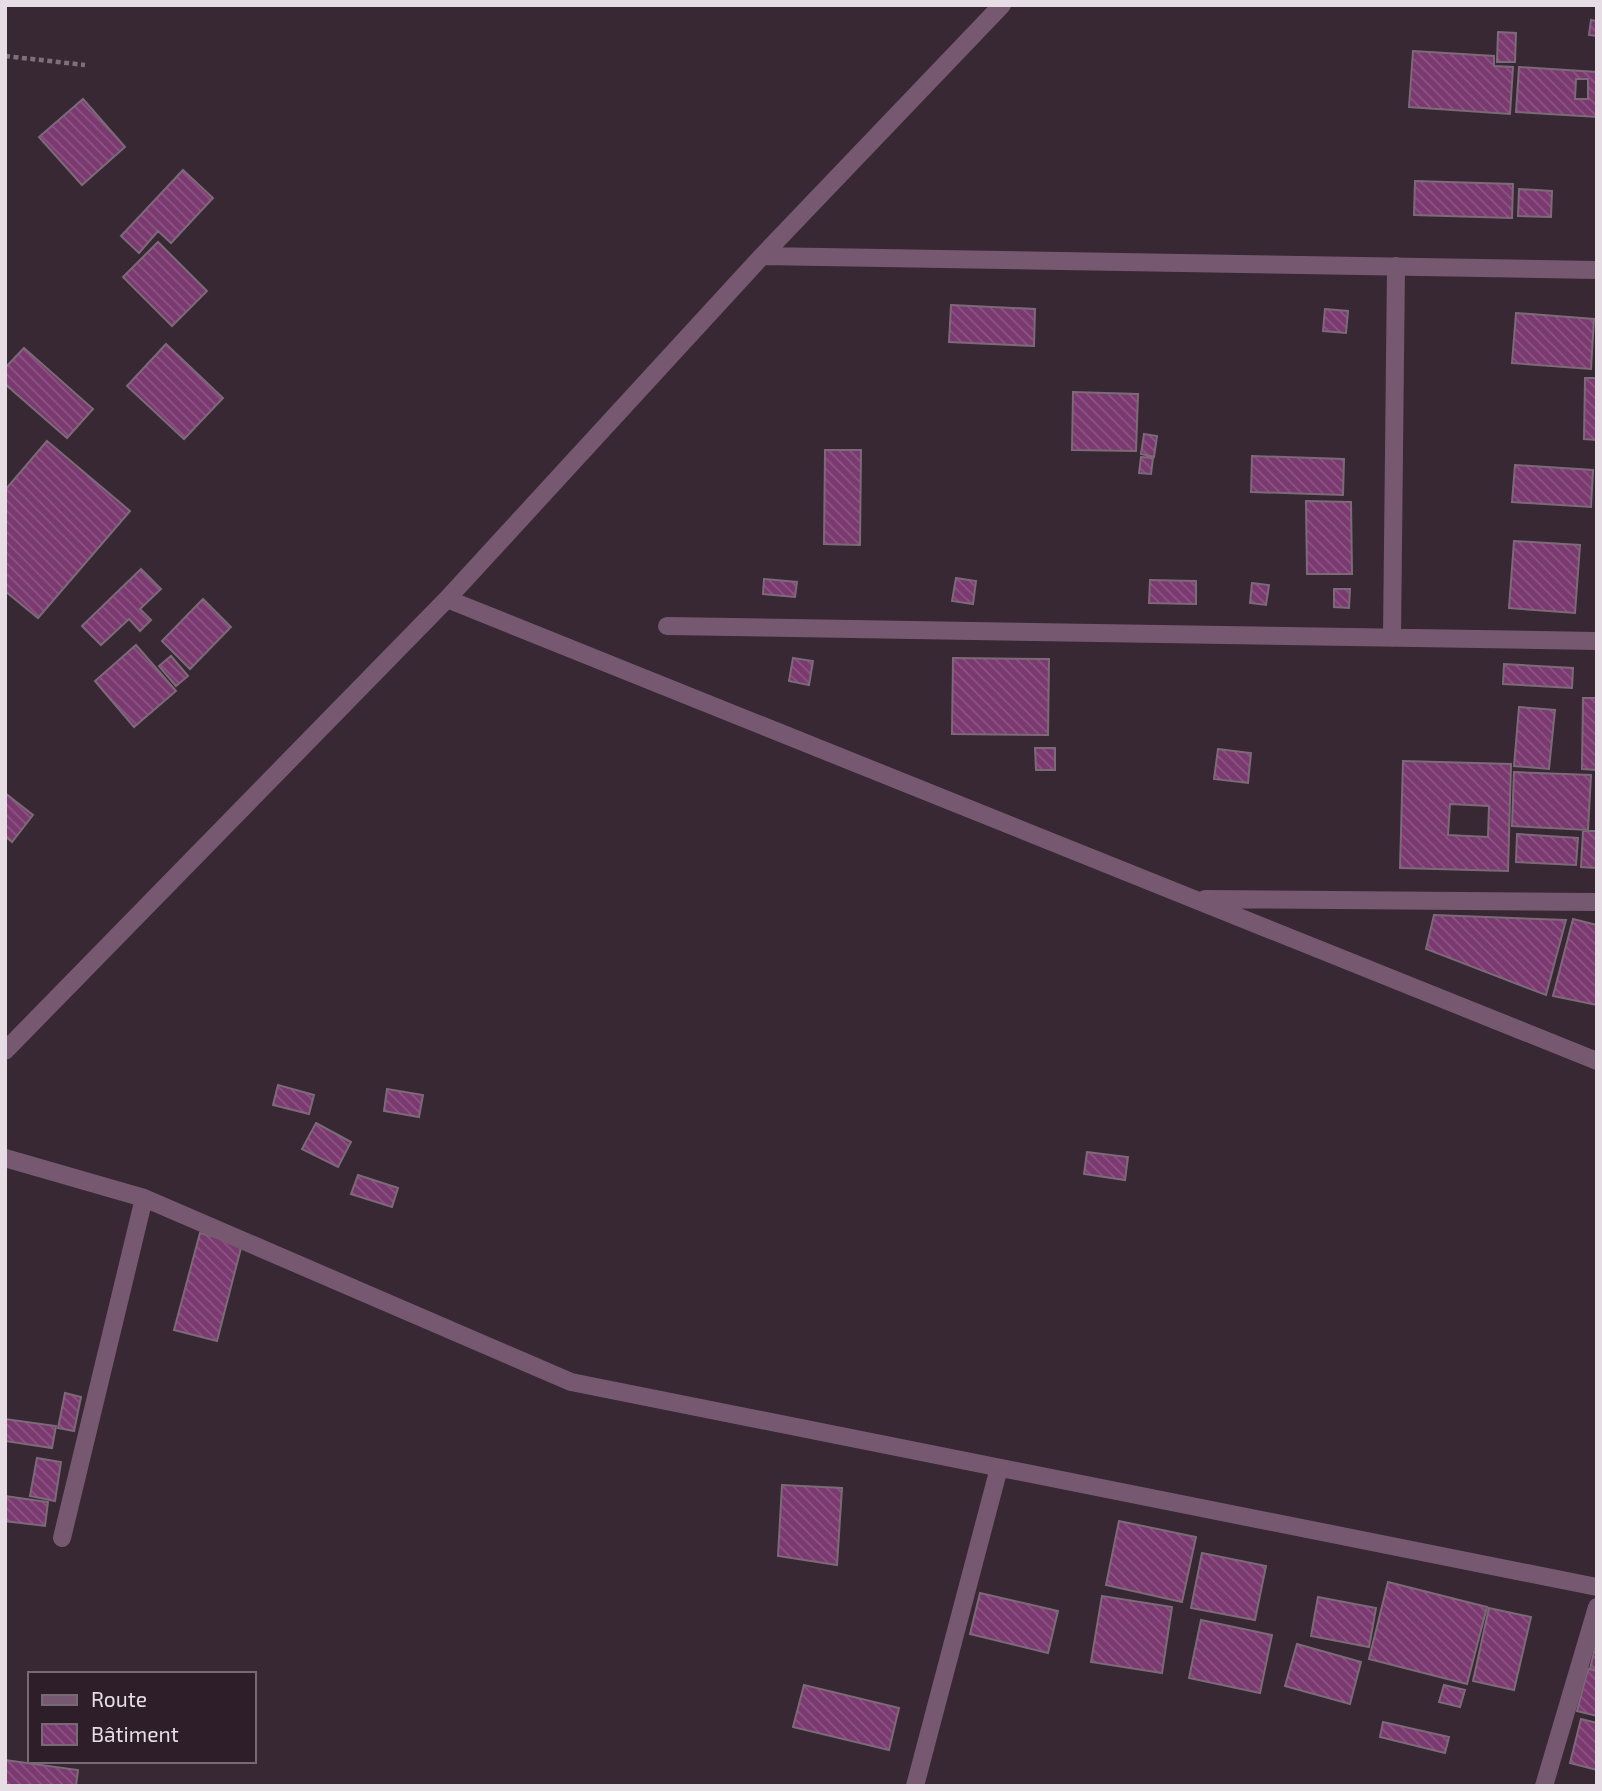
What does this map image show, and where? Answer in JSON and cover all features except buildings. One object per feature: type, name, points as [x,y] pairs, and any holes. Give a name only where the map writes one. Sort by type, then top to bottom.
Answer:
[{"type":"street","points":[[5,1051],[447,599],[762,256],[1002,5]]},
{"type":"street","points":[[762,256],[1597,270]]},
{"type":"street","points":[[1392,638],[1396,267]]},
{"type":"street","points":[[447,599],[1597,1061]]},
{"type":"street","points":[[667,626],[1597,641]]},
{"type":"street","points":[[1196,900],[1597,902]]},
{"type":"street","points":[[5,1158],[144,1198],[571,1382],[1597,1587]]},
{"type":"street","points":[[62,1538],[144,1198]]},
{"type":"street","points":[[915,1786],[999,1468]]},
{"type":"street","points":[[1544,1786],[1597,1607]]},
{"type":"path","points":[[5,56],[85,65]]}]
